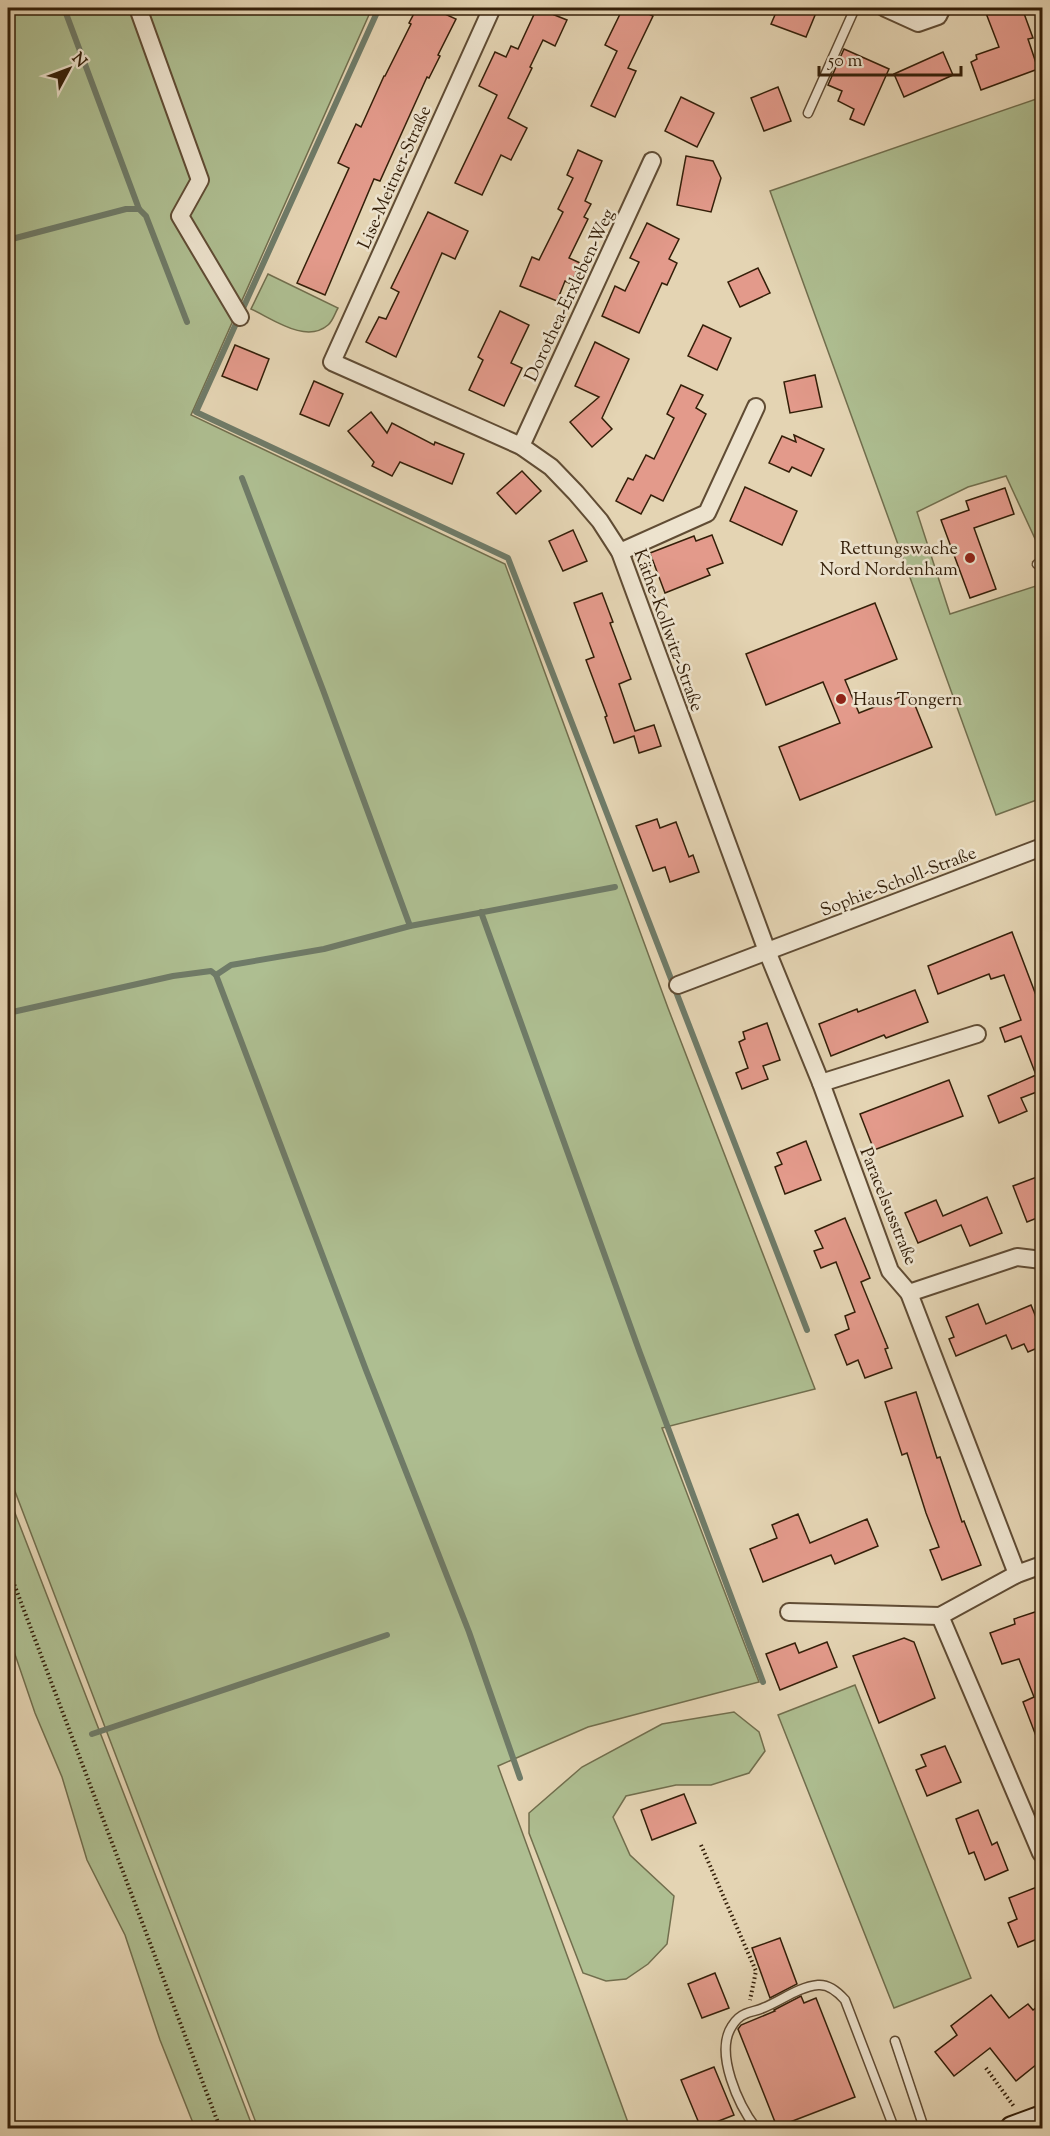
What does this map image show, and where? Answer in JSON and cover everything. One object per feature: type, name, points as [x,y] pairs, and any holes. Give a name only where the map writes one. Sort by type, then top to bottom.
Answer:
[{"type":"street","points":[[138,8],[200,180],[180,216],[240,316]]},
{"type":"street","name":"Lise-Meitner-Straße","points":[[332,362],[492,8]]},
{"type":"street","points":[[885,8],[918,23],[938,16],[942,8]]},
{"type":"street","name":"Dorothea-Erxleben-Weg","points":[[521,446],[652,161]]},
{"type":"street","name":"Käthe-Kollwitz-Straße","points":[[332,362],[521,446],[550,467],[600,521],[620,552],[767,951]]},
{"type":"street","points":[[620,552],[707,513],[756,406]]},
{"type":"street","name":"Sophie-Scholl-Straße","points":[[678,985],[1042,847]]},
{"type":"street","name":"Paracelsusstraße","points":[[767,951],[821,1083],[890,1271],[909,1293],[1017,1574]]},
{"type":"street","points":[[821,1083],[977,1034]]},
{"type":"street","points":[[909,1293],[1017,1257],[1042,1260]]},
{"type":"street","points":[[789,1611],[940,1616],[1017,1574],[1042,1565]]},
{"type":"street","points":[[940,1616],[1041,1853]]},
{"type":"street","points":[[1012,2128],[1033,2110]]},
{"type":"lane","points":[[808,113],[855,8]]},
{"type":"lane","points":[[756,2128],[746,2115],[726,2060],[726,2041],[731,2027],[746,2013],[761,2009],[797,1991],[819,1984],[839,1993],[845,2000],[894,2128]]},
{"type":"lane","points":[[895,2041],[924,2128]]},
{"type":"path","points":[[8,1568],[220,2128]]},
{"type":"path","points":[[701,1845],[756,1971],[746,2013]]},
{"type":"path","points":[[986,2068],[1015,2109],[1033,2110]]},
{"type":"green space","points":[[8,8],[372,8],[191,415],[505,564],[668,1008],[815,1389],[662,1428],[759,1682],[588,1727],[498,1766],[630,2128],[258,2128],[8,1473]]},
{"type":"green space","points":[[1042,97],[1042,546],[1037,543],[1006,476],[968,487],[917,512],[950,614],[1042,584],[1042,798],[996,815],[770,191]]},
{"type":"green space","points":[[268,274],[338,308],[333,319],[319,330],[300,331],[251,309]]},
{"type":"green space","points":[[8,1495],[253,2128],[195,2128],[160,2040],[125,1935],[87,1860],[62,1777],[35,1713],[8,1634]]},
{"type":"green space","points":[[855,1685],[971,1978],[894,2008],[778,1715]]},
{"type":"green space","points":[[734,1712],[759,1732],[765,1751],[749,1773],[711,1785],[676,1785],[626,1796],[613,1817],[630,1855],[674,1896],[667,1944],[648,1964],[626,1979],[606,1981],[583,1973],[529,1833],[529,1813],[582,1767],[662,1724]]},
{"type":"building","points":[[417,8],[432,8],[456,19],[380,181],[374,179],[325,295],[297,283],[349,168],[338,163],[356,124],[361,127]]},
{"type":"building","points":[[537,8],[567,20],[555,46],[543,40],[508,118],[527,128],[511,160],[501,155],[482,195],[455,183],[497,95],[479,86],[495,52],[506,57],[511,46],[518,49]]},
{"type":"building","points":[[623,8],[636,8],[653,16],[628,68],[636,71],[615,117],[591,106],[617,51],[605,45]]},
{"type":"building","points":[[778,8],[818,8],[806,37],[771,24]]},
{"type":"building","points":[[984,8],[1022,8],[1033,38],[1028,39],[1038,69],[981,90],[971,62],[977,59],[976,55],[999,47]]},
{"type":"building","points":[[844,49],[889,69],[864,125],[850,119],[854,109],[838,101],[842,91],[828,85]]},
{"type":"building","points":[[943,52],[953,75],[904,97],[894,74]]},
{"type":"building","points":[[778,87],[791,121],[764,131],[751,98]]},
{"type":"building","points":[[681,97],[714,113],[697,147],[665,131]]},
{"type":"building","points":[[578,150],[602,161],[585,201],[591,204],[584,217],[588,219],[569,258],[580,263],[571,284],[565,281],[557,301],[520,286],[532,257],[539,260],[563,212],[558,209],[573,178],[567,175]]},
{"type":"building","points":[[686,156],[713,161],[721,178],[711,212],[677,205]]},
{"type":"building","points":[[428,212],[468,231],[455,259],[442,253],[396,357],[366,342],[379,317],[386,319],[399,292],[391,288]]},
{"type":"building","points":[[647,223],[679,239],[669,259],[677,263],[667,285],[662,283],[639,333],[602,316],[615,286],[625,291],[639,262],[630,258]]},
{"type":"building","points":[[758,268],[770,293],[740,307],[728,282]]},
{"type":"building","points":[[500,311],[529,325],[511,363],[522,368],[504,406],[469,390],[483,360],[478,357]]},
{"type":"building","points":[[703,325],[731,338],[717,370],[688,356]]},
{"type":"building","points":[[595,342],[629,359],[602,418],[612,429],[592,447],[570,422],[599,397],[575,386]]},
{"type":"building","points":[[235,345],[269,359],[257,390],[222,376]]},
{"type":"building","points":[[815,375],[822,407],[790,413],[784,382]]},
{"type":"building","points":[[314,381],[343,394],[329,426],[300,414]]},
{"type":"building","points":[[681,385],[703,395],[696,408],[706,414],[663,501],[651,495],[641,514],[616,501],[628,478],[633,480],[646,455],[654,459],[674,418],[667,414]]},
{"type":"building","points":[[371,412],[387,433],[392,423],[434,445],[435,442],[464,454],[452,484],[400,462],[392,476],[372,466],[374,462],[348,431]]},
{"type":"building","points":[[794,435],[824,449],[811,476],[792,467],[789,472],[769,463],[782,436],[796,442]]},
{"type":"building","points":[[522,471],[541,491],[516,514],[497,493]]},
{"type":"building","points":[[745,487],[797,511],[782,545],[730,521]]},
{"type":"building","name":"Rettungswache Nord Nordenham","points":[[1005,488],[1014,514],[974,528],[996,589],[970,598],[941,520],[969,510],[966,501]]},
{"type":"building","points":[[573,530],[587,561],[563,571],[549,541]]},
{"type":"building","points":[[712,535],[723,563],[707,569],[710,575],[665,593],[650,553],[694,536],[696,541]]},
{"type":"building","points":[[602,593],[613,622],[610,623],[631,679],[619,684],[635,731],[654,725],[661,746],[639,753],[634,736],[614,743],[605,717],[607,716],[586,660],[594,657],[574,603]]},
{"type":"building","name":"Haus Tongern","points":[[875,603],[897,659],[845,680],[859,713],[910,693],[932,747],[800,800],[779,747],[840,723],[823,682],[766,705],[746,654]]},
{"type":"building","points":[[657,819],[660,828],[676,822],[689,857],[693,855],[699,872],[670,882],[665,867],[653,871],[636,826]]},
{"type":"building","points":[[1012,932],[1042,1011],[1042,1090],[1021,1098],[1027,1111],[999,1123],[988,1096],[1036,1075],[1021,1036],[1005,1042],[1000,1028],[1021,1020],[1004,975],[991,979],[989,974],[938,994],[928,966]]},
{"type":"building","points":[[915,990],[928,1022],[886,1038],[884,1035],[831,1056],[819,1024]]},
{"type":"building","points":[[767,1023],[780,1060],[763,1066],[768,1079],[742,1089],[736,1073],[748,1068],[739,1042],[745,1039],[743,1032]]},
{"type":"building","points":[[949,1080],[963,1116],[874,1150],[860,1114]]},
{"type":"building","points":[[806,1141],[821,1180],[785,1194],[775,1167],[782,1164],[777,1153]]},
{"type":"building","points":[[1042,1175],[1042,1216],[1027,1222],[1013,1186]]},
{"type":"building","points":[[987,1197],[1002,1233],[970,1246],[961,1225],[918,1243],[905,1213],[936,1200],[943,1216]]},
{"type":"building","points":[[845,1218],[870,1278],[861,1282],[888,1348],[885,1349],[892,1368],[865,1378],[858,1360],[847,1365],[835,1335],[849,1329],[845,1316],[855,1312],[836,1262],[821,1268],[814,1251],[823,1248],[815,1231]]},
{"type":"building","points":[[978,1304],[986,1324],[1031,1305],[1042,1332],[1042,1346],[1028,1352],[1024,1344],[1012,1349],[1006,1335],[956,1356],[949,1339],[954,1337],[946,1317]]},
{"type":"building","points":[[916,1392],[937,1458],[940,1457],[962,1522],[964,1521],[981,1565],[942,1580],[930,1550],[939,1547],[907,1453],[902,1455],[885,1402]]},
{"type":"building","points":[[798,1514],[810,1543],[867,1519],[878,1546],[835,1564],[831,1555],[763,1582],[750,1549],[777,1538],[772,1525]]},
{"type":"building","points":[[1038,1611],[1042,1625],[1041,1749],[1023,1702],[1034,1697],[1019,1659],[1002,1664],[990,1633],[1015,1624],[1014,1619]]},
{"type":"building","points":[[904,1638],[914,1642],[935,1698],[879,1723],[853,1656]]},
{"type":"building","points":[[827,1642],[837,1667],[780,1690],[766,1654],[795,1643],[799,1653]]},
{"type":"building","points":[[945,1746],[961,1782],[927,1796],[916,1770],[926,1766],[921,1755]]},
{"type":"building","points":[[684,1794],[696,1823],[652,1840],[641,1810]]},
{"type":"building","points":[[978,1810],[992,1845],[997,1842],[1008,1870],[985,1880],[974,1852],[969,1854],[956,1819]]},
{"type":"building","points":[[1037,1887],[1042,1902],[1042,1937],[1018,1947],[1008,1923],[1017,1919],[1009,1898]]},
{"type":"building","points":[[780,1938],[797,1984],[770,1998],[752,1948]]},
{"type":"building","points":[[715,1973],[729,2008],[702,2018],[688,1984]]},
{"type":"building","points":[[991,1995],[1009,2018],[1028,2004],[1033,2010],[1042,2003],[1042,2060],[1016,2081],[990,2048],[954,2076],[935,2052],[957,2035],[951,2026]]},
{"type":"building","points":[[801,1996],[804,2003],[816,1998],[855,2097],[777,2127],[738,2029],[741,2025],[775,2011]]},
{"type":"building","points":[[714,2067],[734,2115],[701,2128],[681,2080]]},
{"type":"waterway","points":[[64,8],[139,209]]},
{"type":"waterway","points":[[379,8],[196,412],[508,558],[807,1330]]},
{"type":"waterway","points":[[8,240],[126,209],[139,209],[146,216],[187,322]]},
{"type":"waterway","points":[[242,478],[410,926]]},
{"type":"waterway","points":[[216,975],[231,965],[324,949],[410,926],[615,887]]},
{"type":"waterway","points":[[481,912],[640,1353],[763,1682]]},
{"type":"waterway","points":[[8,1013],[173,976],[211,971],[216,975],[366,1370],[469,1632],[520,1778]]},
{"type":"waterway","points":[[92,1734],[387,1635]]},
{"type":"place","name":"Rettungswache Nord Nordenham","points":[[970,558]]},
{"type":"place","name":"Haus Tongern","points":[[841,699]]}]
